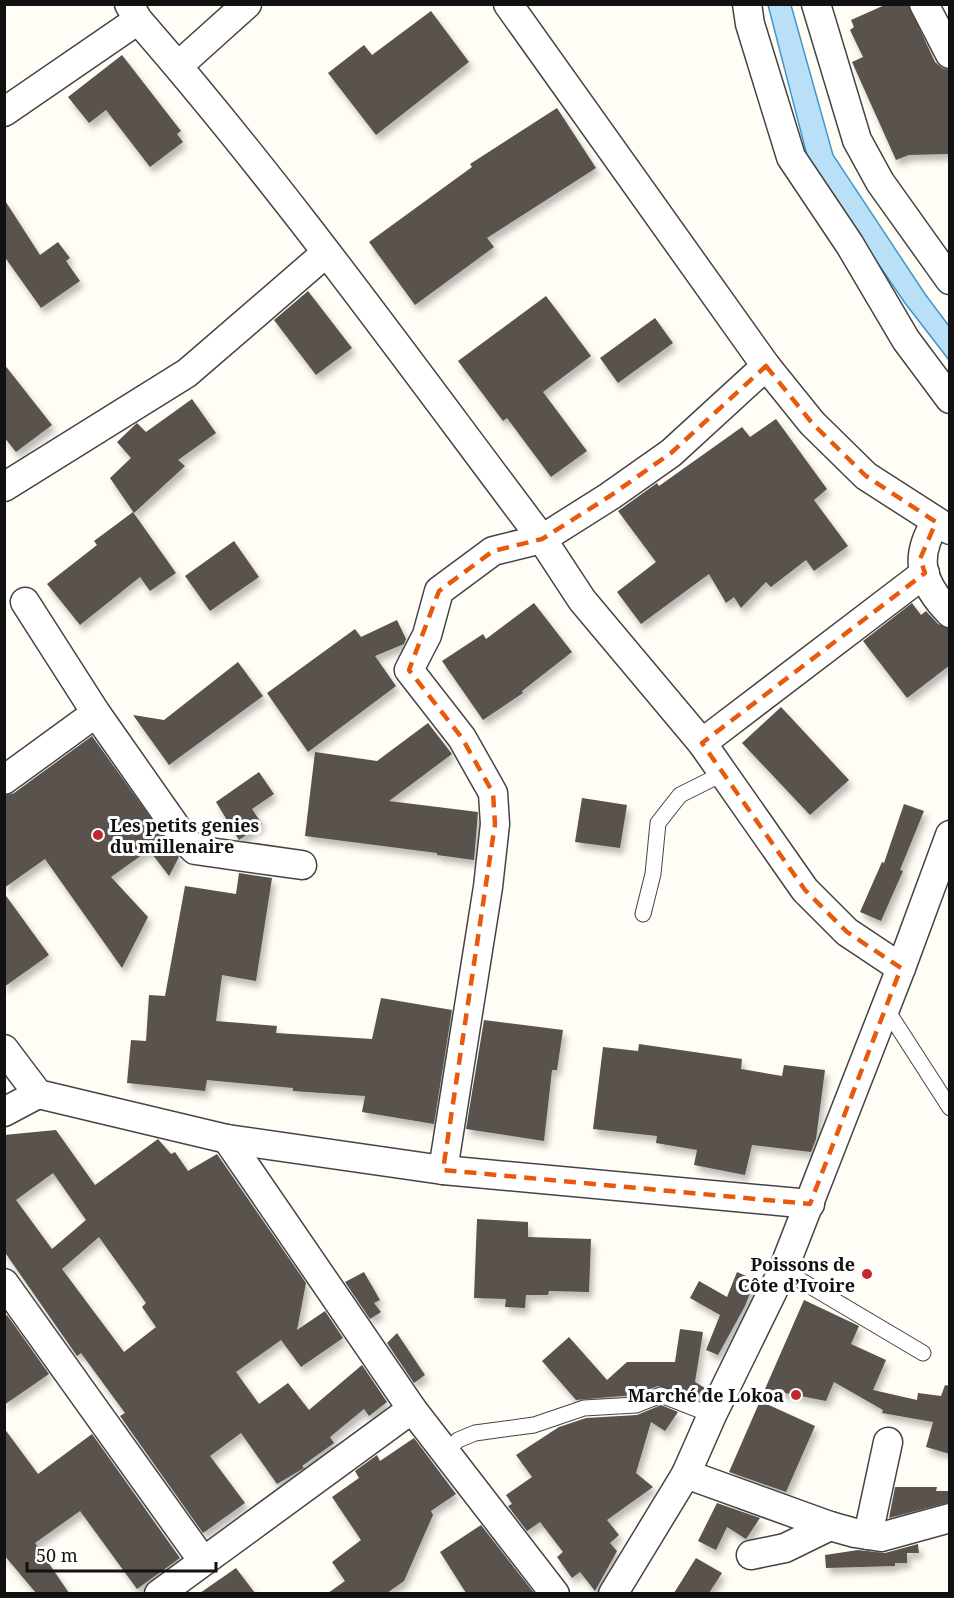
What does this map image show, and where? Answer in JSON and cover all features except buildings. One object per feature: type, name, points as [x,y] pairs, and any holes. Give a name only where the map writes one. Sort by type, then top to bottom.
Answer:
[{"type":"street","points":[[178,66],[247,4]]},
{"type":"street","points":[[508,4],[766,366],[812,423],[866,477],[943,526],[924,539],[920,559],[935,598],[950,613]]},
{"type":"street","points":[[747,4],[750,24],[790,157],[850,245],[906,340],[950,399]]},
{"type":"street","points":[[816,4],[857,140],[880,182],[950,280]]},
{"type":"street","points":[[924,4],[950,54]]},
{"type":"street","points":[[4,112],[134,12],[267,173],[542,539],[582,600],[702,743],[805,890],[847,932],[901,968]]},
{"type":"street","points":[[4,487],[188,373],[326,254]]},
{"type":"street","points":[[443,1170],[488,887],[495,824],[493,793],[462,738],[409,670],[427,634],[440,591],[493,551],[542,539],[610,496],[671,453],[766,366]]},
{"type":"street","points":[[702,743],[925,573]]},
{"type":"street","points":[[25,602],[96,713],[185,840],[195,850],[302,865]]},
{"type":"street","points":[[4,780],[96,713]]},
{"type":"street","points":[[613,1593],[687,1474],[712,1415],[783,1269],[901,968],[950,835]]},
{"type":"street","points":[[4,1049],[38,1094],[227,1139],[443,1170],[810,1204]]},
{"type":"street","points":[[4,1112],[38,1094]]},
{"type":"street","points":[[227,1139],[412,1409],[555,1593]]},
{"type":"street","points":[[4,1283],[203,1561]]},
{"type":"street","points":[[159,1593],[412,1409]]},
{"type":"street","points":[[868,1535],[888,1442]]},
{"type":"street","points":[[687,1474],[830,1526],[868,1535],[881,1537],[950,1518]]},
{"type":"street","points":[[751,1555],[785,1548],[830,1526]]},
{"type":"lane","points":[[643,914],[653,874],[658,823],[680,795],[724,773]]},
{"type":"lane","points":[[885,1007],[950,1107]]},
{"type":"lane","points":[[783,1269],[923,1353]]},
{"type":"lane","points":[[445,1453],[458,1440],[476,1432],[534,1425],[584,1407],[636,1406],[655,1395],[661,1395],[712,1415]]},
{"type":"highlighted area","points":[[766,366],[812,423],[866,476],[936,522],[920,559],[925,573],[702,743],[805,890],[847,932],[901,968],[810,1204],[443,1170],[495,824],[493,793],[462,738],[409,670],[439,591],[493,551],[542,539],[610,496],[671,453]]},
{"type":"water","points":[[768,5],[791,5],[833,155],[925,294],[949,326],[949,360],[905,303],[809,163]]},
{"type":"place","name":"Les petits genies du millenaire","points":[[98,835]]},
{"type":"place","name":"Poissons de Côte d’Ivoire","points":[[867,1274]]},
{"type":"place","name":"Marché de Lokoa","points":[[796,1395]]}]
